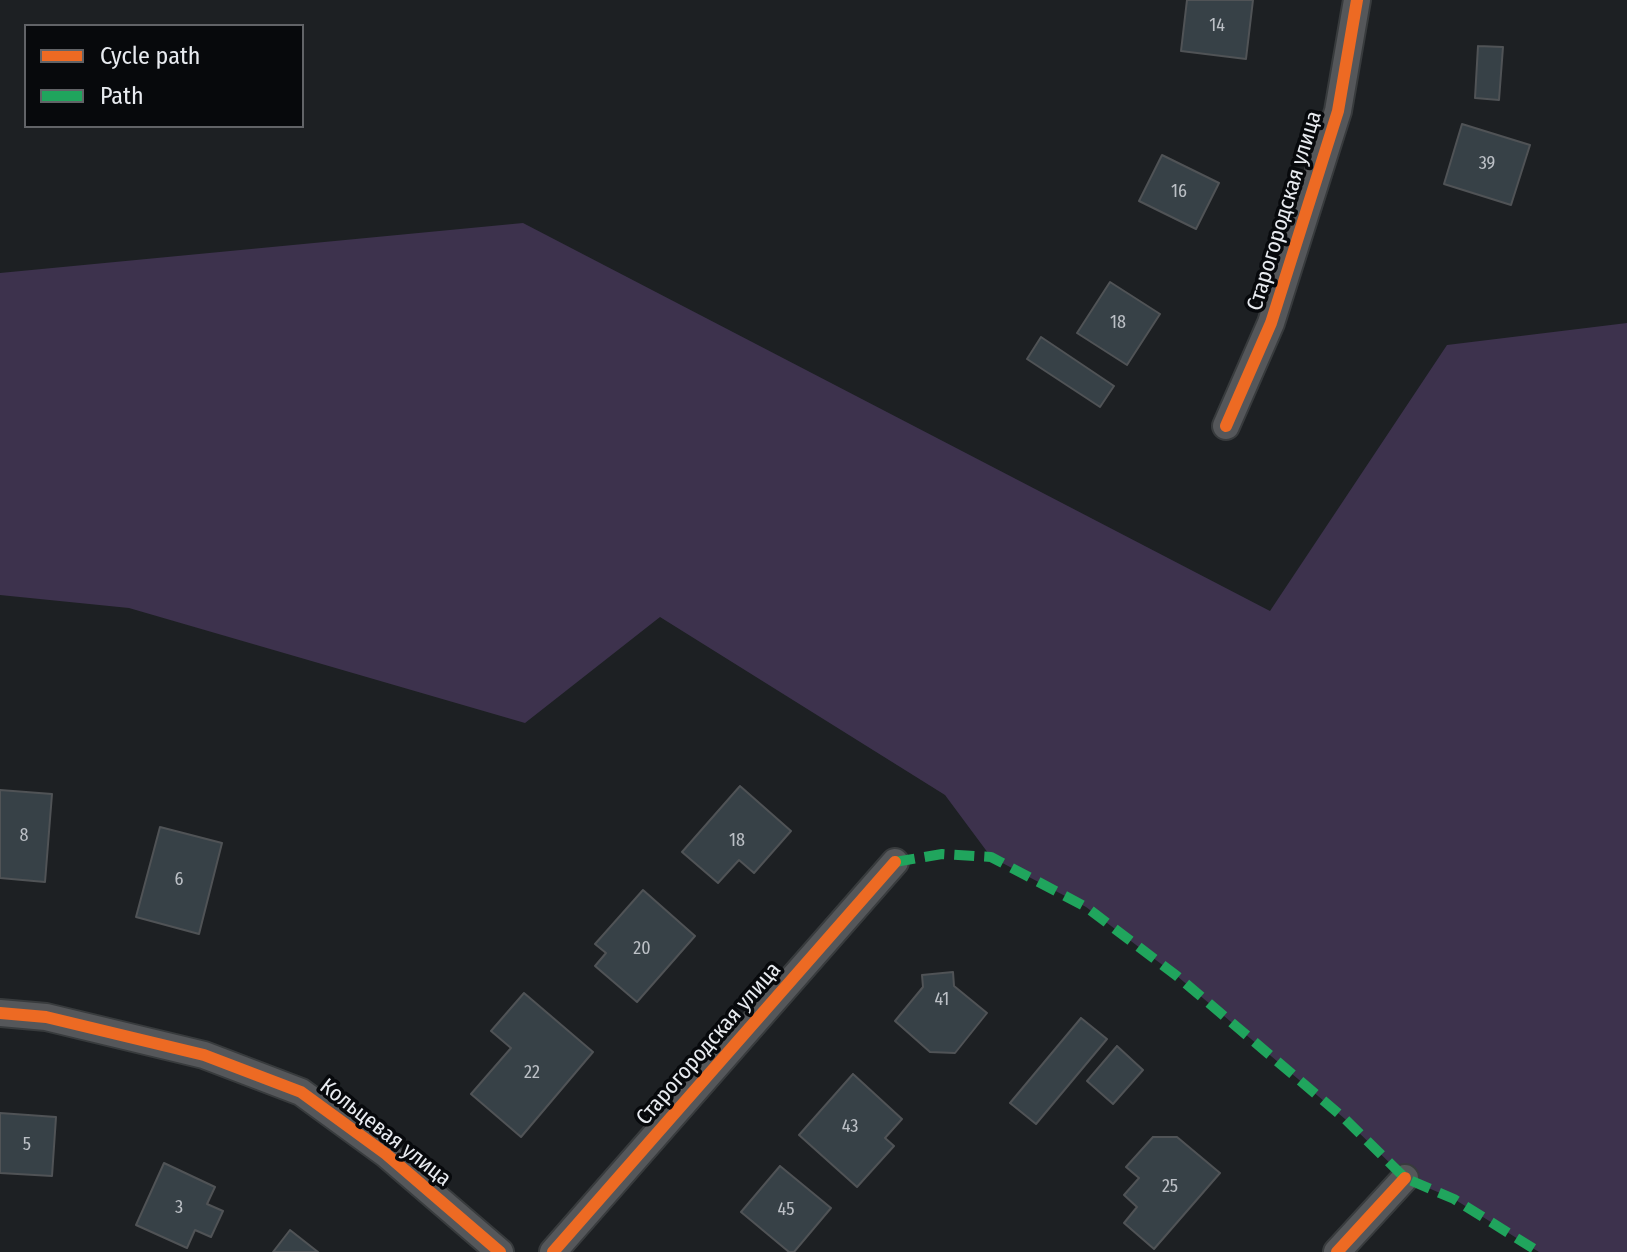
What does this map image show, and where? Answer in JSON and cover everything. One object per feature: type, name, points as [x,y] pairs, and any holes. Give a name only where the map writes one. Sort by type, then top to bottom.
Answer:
[{"type":"street","name":"Старогородская улица","points":[[1226,426],[1271,323],[1338,111],[1357,0]]},
{"type":"street","name":"Старогородская улица","points":[[553,1252],[895,862]]},
{"type":"street","name":"Кольцевая улица","points":[[0,1013],[46,1017],[204,1055],[301,1092],[386,1154],[500,1252]]},
{"type":"street","points":[[1337,1252],[1405,1178]]},
{"type":"shaded area","points":[[523,223],[1270,611],[1447,345],[1627,323],[1627,1252],[1539,1252],[1454,1199],[1405,1178],[1345,1119],[1177,976],[1086,907],[991,857],[945,795],[660,617],[525,723],[129,608],[0,595],[0,273]]},
{"type":"building","points":[[1187,0],[1253,0],[1246,59],[1181,51]]},
{"type":"building","points":[[1478,46],[1503,47],[1499,100],[1475,98]]},
{"type":"building","points":[[1462,124],[1530,145],[1511,205],[1444,184]]},
{"type":"building","points":[[1162,155],[1219,183],[1196,229],[1139,201]]},
{"type":"building","points":[[1110,282],[1160,314],[1127,365],[1077,333]]},
{"type":"building","points":[[1041,337],[1114,386],[1100,407],[1027,359]]},
{"type":"building","points":[[740,786],[791,831],[754,873],[739,860],[718,883],[682,852]]},
{"type":"building","points":[[0,790],[52,794],[45,882],[0,878]]},
{"type":"building","points":[[160,827],[222,843],[199,934],[136,917]]},
{"type":"building","points":[[643,890],[695,936],[637,1002],[595,966],[606,953],[595,944]]},
{"type":"building","points":[[953,972],[954,986],[987,1013],[955,1053],[930,1052],[895,1021],[923,987],[922,975]]},
{"type":"building","points":[[524,993],[593,1052],[521,1137],[471,1094],[511,1048],[491,1031]]},
{"type":"building","points":[[1081,1018],[1107,1039],[1036,1124],[1010,1103]]},
{"type":"building","points":[[1117,1046],[1143,1070],[1113,1104],[1087,1081]]},
{"type":"building","points":[[853,1074],[902,1119],[885,1138],[894,1146],[857,1187],[799,1135]]},
{"type":"building","points":[[0,1113],[56,1117],[52,1176],[0,1173]]},
{"type":"building","points":[[1153,1137],[1177,1137],[1220,1173],[1154,1249],[1124,1223],[1137,1207],[1124,1195],[1139,1178],[1126,1167]]},
{"type":"building","points":[[164,1163],[215,1187],[207,1204],[223,1211],[211,1237],[195,1230],[187,1248],[136,1225]]},
{"type":"building","points":[[780,1166],[831,1208],[794,1252],[789,1252],[741,1212]]},
{"type":"building","points":[[290,1230],[318,1252],[273,1252]]},
{"type":"marked path","points":[[895,862],[942,854],[991,857],[1086,907],[1177,976],[1345,1119],[1405,1178],[1454,1199],[1539,1252]]},
{"type":"cycle path","points":[[1226,426],[1271,323],[1338,111],[1357,0]]},
{"type":"cycle path","points":[[553,1252],[895,862]]},
{"type":"cycle path","points":[[0,1013],[46,1017],[204,1055],[301,1092],[386,1154],[500,1252]]},
{"type":"cycle path","points":[[1337,1252],[1405,1178]]}]
